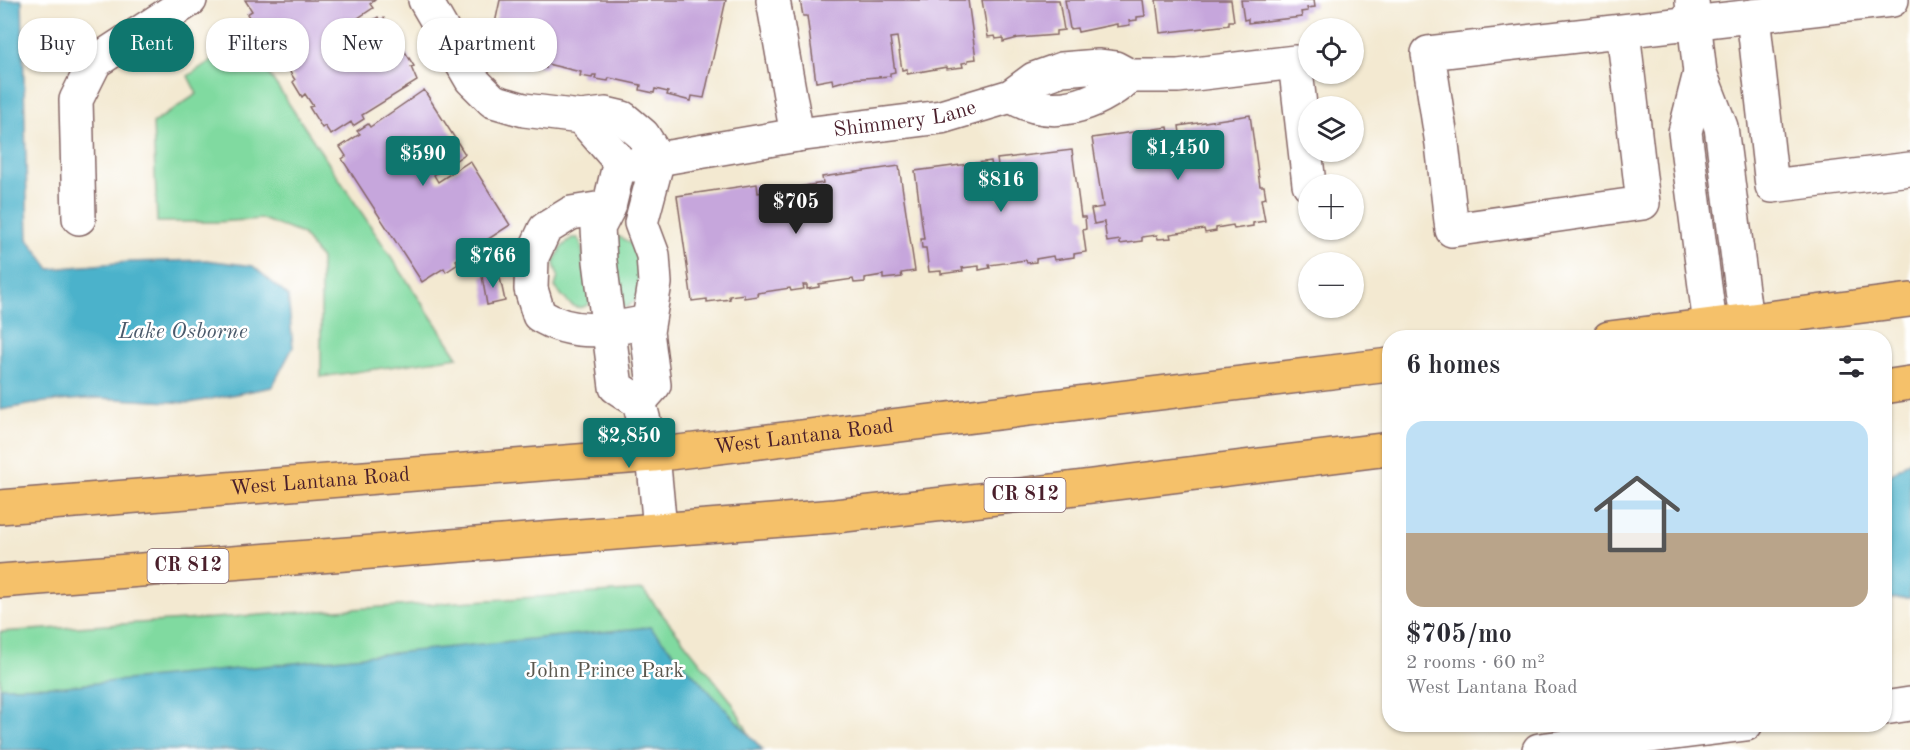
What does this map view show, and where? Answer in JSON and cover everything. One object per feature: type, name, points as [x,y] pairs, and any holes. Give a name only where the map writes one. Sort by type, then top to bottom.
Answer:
[{"type":"main road","points":[[1728,330],[1910,300]]},
{"type":"main road","name":"West Lantana Road","points":[[0,507],[653,455],[1382,366]]},
{"type":"main road","points":[[1892,386],[1910,383]]},
{"type":"main road","name":"CR 812","points":[[0,581],[835,516],[1382,450]]},
{"type":"street","points":[[79,218],[76,100],[95,62],[190,0]]},
{"type":"street","points":[[425,0],[471,79],[493,101],[524,110],[581,117],[606,114],[623,118],[643,135],[658,159],[641,223],[653,255],[655,283],[647,322],[654,385],[639,402]]},
{"type":"street","points":[[773,0],[797,135]]},
{"type":"street","points":[[1623,31],[1642,203],[1452,230],[1428,53],[1623,31],[1694,11],[1753,16],[1892,0]]},
{"type":"street","points":[[1694,11],[1700,73],[1721,127],[1745,329]]},
{"type":"street","points":[[1753,16],[1772,186],[1910,169]]},
{"type":"street","name":"Shimmery Lane","points":[[619,165],[638,165],[658,159],[797,135],[941,117],[1011,96],[1025,105],[1046,110],[1073,107],[1104,95],[1130,76],[1178,76],[1295,62],[1309,174]]},
{"type":"street","points":[[1700,73],[1685,132],[1712,330]]},
{"type":"street","points":[[581,117],[615,156],[619,165],[609,207],[598,228],[600,261],[616,387],[639,402],[653,455],[660,529]]},
{"type":"street","points":[[641,223],[609,207],[571,213],[545,229],[532,257],[531,289],[539,315],[552,324],[592,331],[647,322]]},
{"type":"street","points":[[1892,707],[1910,704]]},
{"type":"street","points":[[1539,750],[1682,732]]},
{"type":"green space","points":[[206,64],[206,72],[268,72],[458,357],[321,377],[321,259],[302,234],[262,219],[157,222],[153,123],[197,94],[188,76]]},
{"type":"green space","points":[[611,235],[627,241],[639,253],[641,296],[627,307],[619,307]]},
{"type":"green space","points":[[572,238],[578,238],[581,243],[590,303],[579,308],[570,304],[555,287],[558,276],[554,264],[555,259],[562,247]]},
{"type":"green space","name":"John Prince Park","points":[[643,590],[731,701],[758,750],[0,750],[0,632]]},
{"type":"water","name":"Lake Osborne","points":[[0,0],[22,0],[22,18],[18,18],[18,72],[24,72],[28,239],[50,269],[128,262],[206,260],[253,266],[288,296],[293,347],[272,387],[190,403],[98,398],[45,402],[0,410]]},
{"type":"water","points":[[1910,460],[1910,598],[1892,599],[1892,474]]},
{"type":"water","name":"John Prince Park","points":[[650,627],[763,750],[0,750],[0,687],[67,686]]},
{"type":"building","points":[[245,0],[375,0],[370,4],[373,8],[358,18],[321,18],[321,72],[405,72],[405,52],[414,66],[411,67],[417,81],[362,115],[364,119],[353,126],[351,122],[331,135],[325,126],[322,128],[309,107],[313,106],[305,94],[302,97],[290,72],[309,72],[309,18],[250,18],[247,14],[252,11]]},
{"type":"building","points":[[500,0],[726,0],[704,98],[692,96],[691,101],[667,95],[668,92],[655,89],[654,93],[640,90],[641,85],[609,78],[608,81],[595,79],[596,75],[592,78],[580,76],[581,72],[557,66],[557,18],[496,18]]},
{"type":"building","points":[[800,0],[968,0],[976,59],[962,63],[963,67],[947,69],[947,67],[907,74],[907,69],[902,70],[897,37],[890,38],[895,72],[890,73],[890,76],[851,79],[833,84],[832,79],[816,82],[807,16],[803,16]]},
{"type":"building","points":[[982,0],[1059,0],[1064,30],[1056,31],[1056,35],[1018,38],[1003,42],[1003,38],[988,37]]},
{"type":"building","points":[[1065,0],[1143,0],[1145,16],[1129,21],[1130,25],[1117,27],[1117,24],[1078,32],[1077,28],[1070,29]]},
{"type":"building","points":[[1156,0],[1231,0],[1234,21],[1229,21],[1229,25],[1160,33]]},
{"type":"building","points":[[1241,0],[1314,0],[1315,7],[1301,12],[1302,17],[1248,23],[1248,19],[1244,20]]},
{"type":"building","points":[[424,90],[465,154],[434,175],[438,182],[470,161],[510,225],[456,260],[458,264],[446,272],[444,268],[422,282],[342,159],[346,156],[340,147],[360,134],[357,131],[368,124],[370,127]]},
{"type":"building","points":[[1250,115],[1260,186],[1264,186],[1266,198],[1261,199],[1265,221],[1253,223],[1253,226],[1234,229],[1233,225],[1216,228],[1216,231],[1205,233],[1204,229],[1170,234],[1171,238],[1158,239],[1157,235],[1142,237],[1142,241],[1120,244],[1120,240],[1107,242],[1104,222],[1094,224],[1091,209],[1103,207],[1092,138],[1168,127],[1174,170],[1185,168],[1179,126]]},
{"type":"building","points":[[1072,150],[1081,217],[1085,217],[1086,229],[1083,230],[1086,252],[1074,254],[1074,257],[1054,260],[1053,256],[1036,259],[1036,262],[1027,263],[1026,260],[989,265],[990,268],[979,270],[979,266],[941,274],[941,271],[929,272],[926,248],[922,248],[921,239],[924,239],[915,171],[991,161],[997,200],[1003,199],[997,159]]},
{"type":"building","points":[[899,166],[915,271],[901,273],[902,277],[883,279],[883,275],[865,278],[865,282],[854,283],[853,279],[819,284],[819,287],[807,289],[807,285],[803,285],[804,289],[791,291],[790,288],[757,293],[758,296],[744,298],[744,294],[729,296],[730,299],[692,301],[677,196],[757,184],[758,193],[823,183],[822,177]]},
{"type":"building","points":[[499,273],[505,301],[487,305],[482,276]]}]
